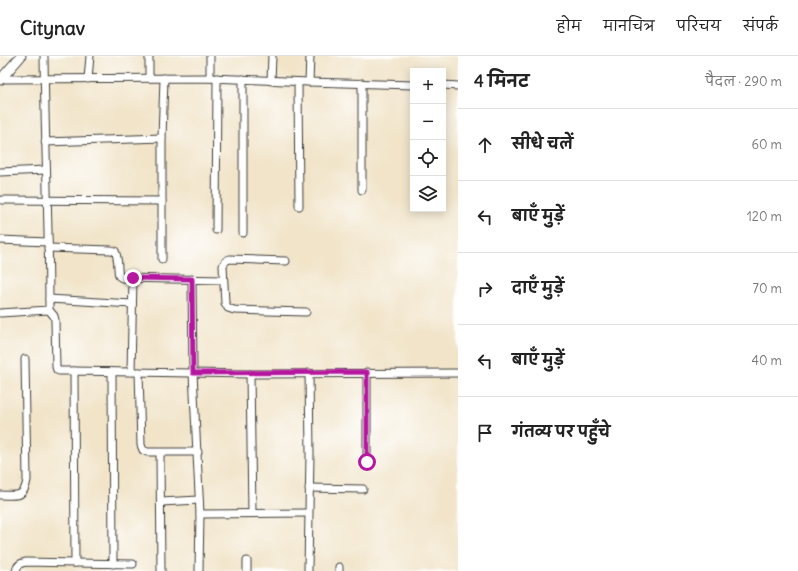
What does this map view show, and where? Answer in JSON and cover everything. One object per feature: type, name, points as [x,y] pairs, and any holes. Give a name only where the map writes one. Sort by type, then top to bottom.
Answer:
[{"type":"street","points":[[0,80],[21,56]]},
{"type":"street","points":[[44,56],[49,310],[54,316],[55,320],[57,370],[250,374],[367,372],[458,373]]},
{"type":"street","points":[[88,79],[90,56]]},
{"type":"street","points":[[149,56],[149,78]]},
{"type":"street","points":[[210,56],[214,78],[216,230]]},
{"type":"street","points":[[271,80],[272,56]]},
{"type":"street","points":[[309,82],[310,56]]},
{"type":"street","points":[[162,259],[162,138],[164,78]]},
{"type":"street","points":[[0,80],[214,78],[410,85]]},
{"type":"street","points":[[243,79],[243,233]]},
{"type":"street","points":[[298,82],[299,206]]},
{"type":"street","points":[[362,83],[362,190]]},
{"type":"street","points":[[446,85],[458,86]]},
{"type":"street","points":[[45,142],[162,138]]},
{"type":"street","points":[[0,172],[46,170]]},
{"type":"street","points":[[2,200],[162,201]]},
{"type":"street","points":[[0,240],[115,251],[117,255],[119,276],[122,278],[223,280]]},
{"type":"street","points":[[286,261],[226,260],[223,266],[225,303],[228,308],[234,310],[306,312]]},
{"type":"street","points":[[131,372],[133,278]]},
{"type":"street","points":[[192,279],[193,373],[200,514],[199,571]]},
{"type":"street","points":[[49,299],[132,304]]},
{"type":"street","points":[[0,313],[49,310]]},
{"type":"street","points":[[0,495],[18,495],[26,488],[25,359]]},
{"type":"street","points":[[74,371],[75,563]]},
{"type":"street","points":[[112,372],[113,564]]},
{"type":"street","points":[[139,372],[141,445],[143,450],[147,452],[160,453],[198,452]]},
{"type":"street","points":[[367,372],[367,462]]},
{"type":"street","points":[[308,571],[310,446],[309,373]]},
{"type":"street","points":[[250,374],[252,513]]},
{"type":"street","points":[[160,453],[161,571]]},
{"type":"street","points":[[309,488],[363,489]]},
{"type":"street","points":[[161,502],[199,500]]},
{"type":"street","points":[[200,514],[308,513]]},
{"type":"street","points":[[247,561],[247,571]]},
{"type":"street","points":[[16,571],[17,567],[22,563],[133,564]]},
{"type":"route","points":[[133,278],[192,279],[193,373],[250,374],[367,372],[367,462]]}]
